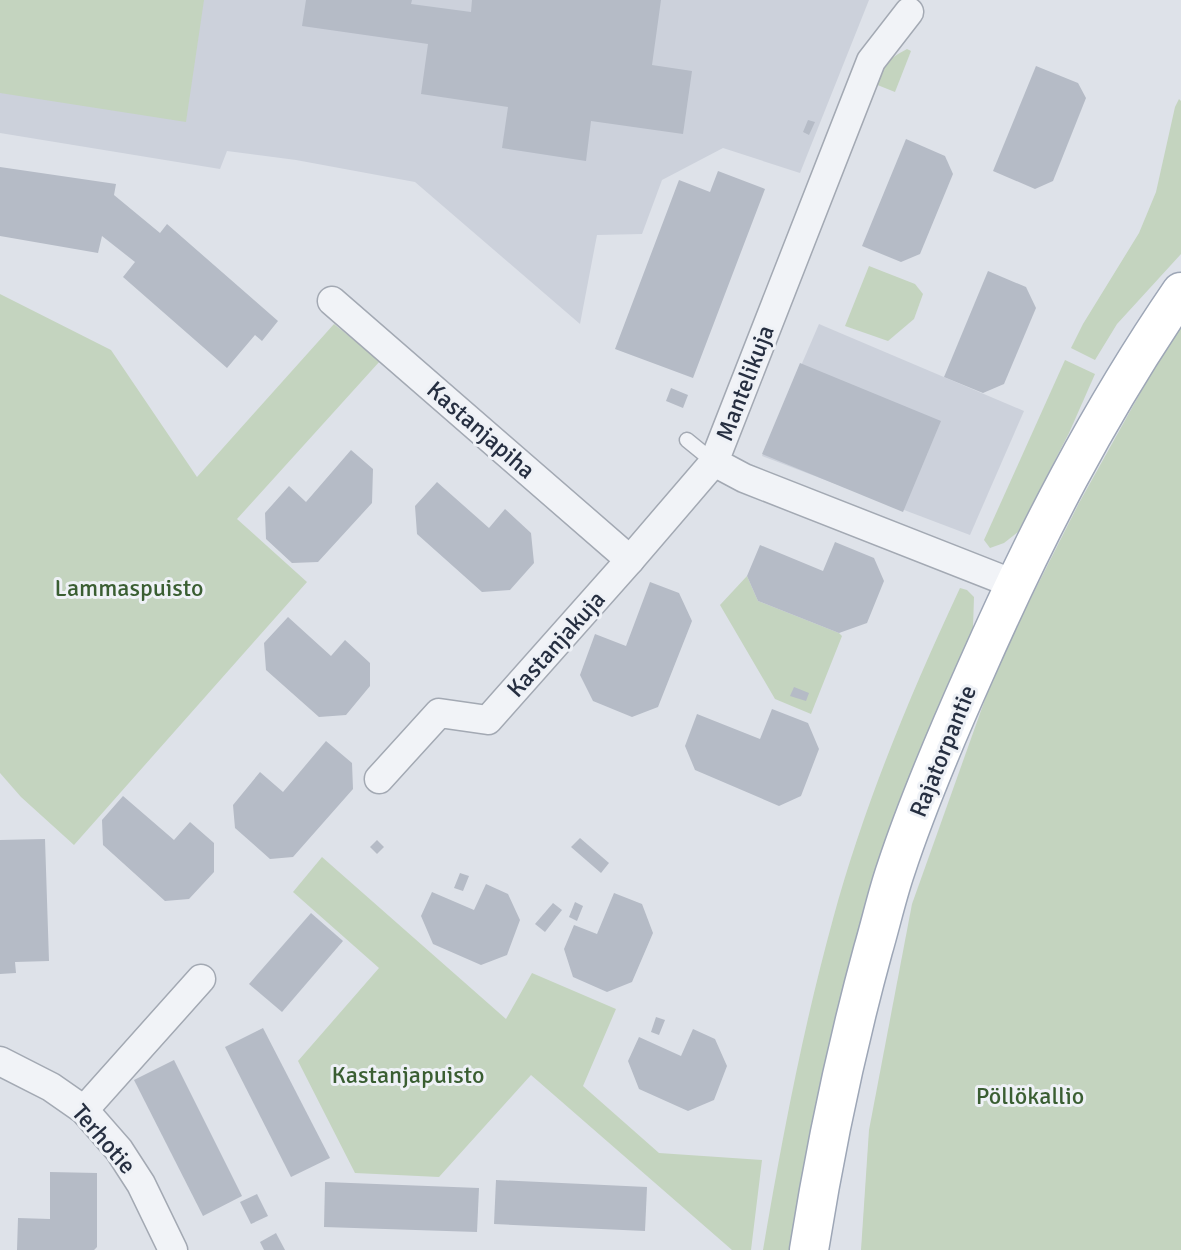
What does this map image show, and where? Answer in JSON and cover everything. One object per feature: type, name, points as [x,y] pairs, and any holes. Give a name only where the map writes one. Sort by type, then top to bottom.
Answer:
[{"type":"main road","name":"Rajatorpantie","points":[[809,1250],[836,1096],[860,999],[895,869],[943,743],[1014,584],[1080,453],[1145,344],[1181,292]]},
{"type":"street","name":"Mantelikuja","points":[[909,12],[871,61],[714,462],[744,478],[1014,584]]},
{"type":"street","name":"Kastanjapiha","points":[[332,301],[630,560]]},
{"type":"street","name":"Kastanjakuja","points":[[379,779],[439,713],[488,720],[714,462]]},
{"type":"street","points":[[84,1110],[201,979]]},
{"type":"street","name":"Terhotie","points":[[0,1061],[51,1087],[84,1110],[119,1150],[141,1184],[173,1250]]},
{"type":"lane","points":[[687,440],[714,462]]},
{"type":"shaded area","points":[[0,0],[869,0],[800,173],[723,148],[662,180],[642,234],[597,235],[580,324],[415,182],[296,160],[227,151],[220,169],[0,133]]},
{"type":"shaded area","points":[[819,324],[1024,411],[970,535],[762,456]]},
{"type":"green space","points":[[0,0],[204,0],[186,122],[0,93]]},
{"type":"green space","points":[[907,49],[911,51],[895,92],[875,84],[887,63]]},
{"type":"green space","points":[[1179,99],[1181,254],[1117,324],[1095,360],[1071,348],[1139,233],[1156,192]]},
{"type":"green space","points":[[869,266],[915,284],[923,294],[914,319],[888,341],[845,326]]},
{"type":"green space","name":"Lammaspuisto","points":[[0,294],[111,350],[197,477],[334,324],[380,361],[237,519],[307,582],[74,845],[21,797],[0,773]]},
{"type":"green space","name":"Pöllökallio","points":[[1181,325],[1181,1250],[861,1250],[869,1130],[912,904],[998,663],[1079,503],[1173,334]]},
{"type":"green space","points":[[1065,360],[1095,374],[1069,433],[1018,532],[1004,543],[990,548],[984,540]]},
{"type":"green space","points":[[747,576],[758,601],[842,636],[811,714],[775,699],[720,605]]},
{"type":"green space","points":[[960,588],[967,590],[974,597],[973,628],[935,717],[795,1250],[763,1250],[803,1042],[845,876],[889,751]]},
{"type":"green space","name":"Kastanjapuisto","points":[[322,857],[506,1019],[532,973],[616,1009],[583,1086],[659,1153],[762,1160],[751,1250],[732,1250],[531,1075],[439,1177],[355,1173],[298,1061],[379,968],[293,892]]},
{"type":"building","points":[[306,0],[412,0],[411,4],[471,12],[472,0],[661,0],[652,65],[692,71],[683,134],[591,121],[586,161],[502,148],[508,107],[421,94],[428,44],[302,26]]},
{"type":"building","points":[[1036,66],[1078,83],[1086,98],[1053,181],[1035,189],[993,171]]},
{"type":"building","points":[[808,120],[815,122],[809,135],[803,132]]},
{"type":"building","points":[[906,139],[945,156],[953,174],[920,254],[901,262],[862,246]]},
{"type":"building","points":[[0,167],[116,184],[114,195],[160,233],[167,224],[278,321],[262,341],[255,335],[227,368],[123,277],[135,262],[102,236],[98,253],[0,236]]},
{"type":"building","points":[[718,171],[765,189],[693,378],[615,349],[679,180],[710,192]]},
{"type":"building","points":[[988,271],[1026,287],[1036,308],[1004,384],[983,393],[944,377]]},
{"type":"building","points":[[800,363],[941,421],[903,512],[762,454]]},
{"type":"building","points":[[671,388],[688,395],[683,408],[666,401]]},
{"type":"building","points":[[351,450],[373,469],[372,503],[318,562],[292,563],[266,539],[265,513],[289,486],[306,502]]},
{"type":"building","points":[[437,482],[489,528],[505,509],[531,533],[534,563],[510,590],[482,592],[417,534],[415,506]]},
{"type":"building","points":[[835,542],[874,558],[884,581],[867,623],[839,633],[758,601],[747,576],[760,545],[823,571]]},
{"type":"building","points":[[650,582],[679,593],[692,621],[658,707],[632,717],[593,701],[580,675],[595,634],[626,646]]},
{"type":"building","points":[[288,617],[331,656],[345,640],[370,663],[370,686],[346,715],[319,717],[266,670],[264,643]]},
{"type":"building","points":[[794,687],[809,693],[806,701],[790,696]]},
{"type":"building","points":[[772,709],[808,723],[819,749],[801,796],[779,806],[695,770],[685,746],[697,714],[760,739]]},
{"type":"building","points":[[326,741],[352,763],[353,789],[293,857],[270,859],[235,828],[233,805],[260,772],[283,792]]},
{"type":"building","points":[[123,796],[174,840],[190,822],[214,843],[214,872],[189,899],[165,901],[103,845],[102,820]]},
{"type":"building","points":[[580,838],[609,863],[601,873],[571,847]]},
{"type":"building","points":[[45,839],[49,961],[15,962],[16,973],[0,974],[0,840]]},
{"type":"building","points":[[377,840],[384,847],[377,854],[370,847]]},
{"type":"building","points":[[460,873],[469,876],[463,891],[454,888]]},
{"type":"building","points":[[486,884],[508,894],[520,920],[507,955],[481,965],[433,944],[421,916],[432,892],[474,910]]},
{"type":"building","points":[[614,893],[642,904],[653,933],[632,982],[607,992],[573,977],[564,949],[574,925],[597,934]]},
{"type":"building","points":[[575,902],[583,906],[577,921],[569,917]]},
{"type":"building","points":[[553,903],[562,910],[545,932],[535,924]]},
{"type":"building","points":[[311,913],[343,941],[282,1012],[249,984]]},
{"type":"building","points":[[656,1017],[665,1020],[659,1035],[651,1032]]},
{"type":"building","points":[[263,1028],[330,1158],[291,1177],[225,1047]]},
{"type":"building","points":[[693,1029],[715,1039],[727,1066],[714,1100],[688,1111],[639,1089],[628,1061],[639,1037],[681,1056]]},
{"type":"building","points":[[174,1060],[242,1196],[203,1216],[134,1080]]},
{"type":"building","points":[[50,1172],[97,1173],[97,1247],[94,1250],[17,1250],[18,1218],[50,1219]]},
{"type":"building","points":[[496,1180],[647,1187],[645,1231],[494,1224]]},
{"type":"building","points":[[325,1182],[479,1188],[477,1232],[324,1227]]},
{"type":"building","points":[[257,1194],[268,1216],[251,1224],[240,1202]]},
{"type":"building","points":[[276,1233],[285,1250],[264,1250],[260,1242]]}]
